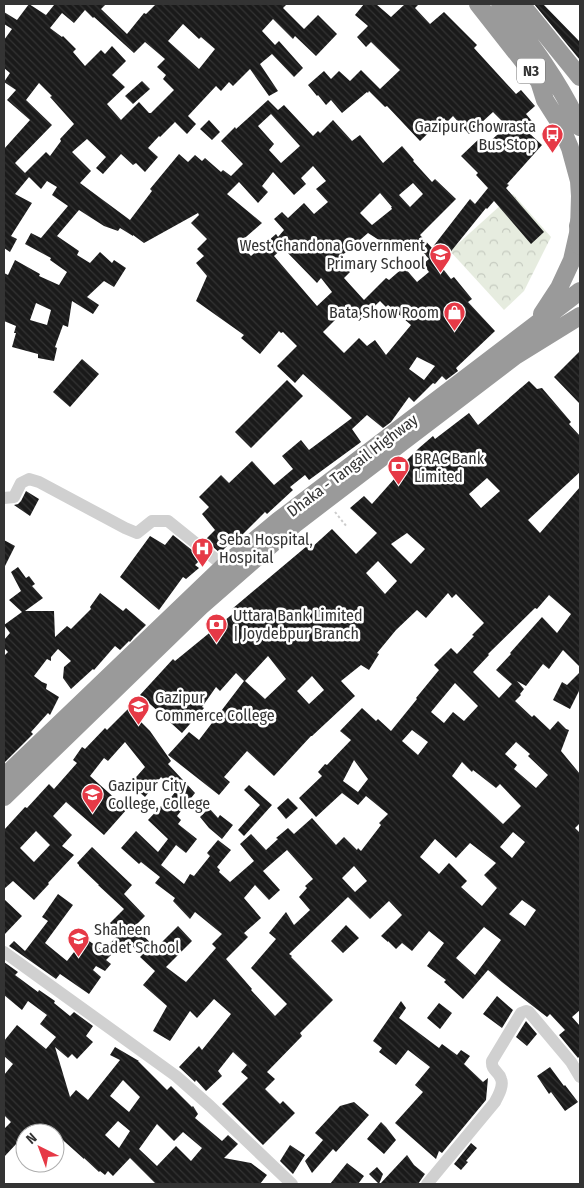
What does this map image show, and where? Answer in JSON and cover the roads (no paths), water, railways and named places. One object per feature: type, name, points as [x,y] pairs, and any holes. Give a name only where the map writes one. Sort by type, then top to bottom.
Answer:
[{"type":"highway","name":"N3","points":[[478,4],[539,81],[580,141]]},
{"type":"highway","points":[[500,4],[535,50],[560,88],[580,128]]},
{"type":"highway","name":"N3","points":[[521,4],[580,77]]},
{"type":"highway","name":"N3","points":[[537,323],[559,288],[572,260],[579,230],[580,196],[579,181],[570,148],[559,122],[545,100],[539,81]]},
{"type":"highway","points":[[580,219],[578,226],[580,246]]},
{"type":"highway","name":"Dhaka - Tangail Highway","points":[[4,777],[224,566],[286,515],[580,291]]},
{"type":"highway","name":"Dhaka - Tangail Highway","points":[[4,797],[200,607],[296,523],[515,356],[580,316]]},
{"type":"street","points":[[4,498],[14,497],[21,483],[29,479],[39,482],[137,533],[152,521],[168,521],[224,566]]},
{"type":"street","points":[[4,952],[176,1076],[292,1184]]},
{"type":"street","points":[[427,1184],[495,1102],[499,1094],[501,1079],[493,1068],[492,1061],[521,1013],[529,1012],[571,1062],[580,1077]]},
{"type":"place","name":"Gazipur Chowrasta Bus Stop","points":[[552,154]]},
{"type":"place","name":"West Chandona Government Primary School","points":[[441,273]]},
{"type":"place","name":"Bata Show Room","points":[[455,331]]},
{"type":"place","name":"BRAC Bank Limited","points":[[398,486]]},
{"type":"place","name":"Seba Hospital, Hospital","points":[[203,567]]},
{"type":"place","name":"Uttara Bank Limited | Joydebpur Branch","points":[[217,643]]},
{"type":"place","name":"Gazipur Commerce College","points":[[139,725]]},
{"type":"place","name":"Gazipur City College, College","points":[[92,813]]},
{"type":"place","name":"Shaheen Cadet School","points":[[78,957]]}]
